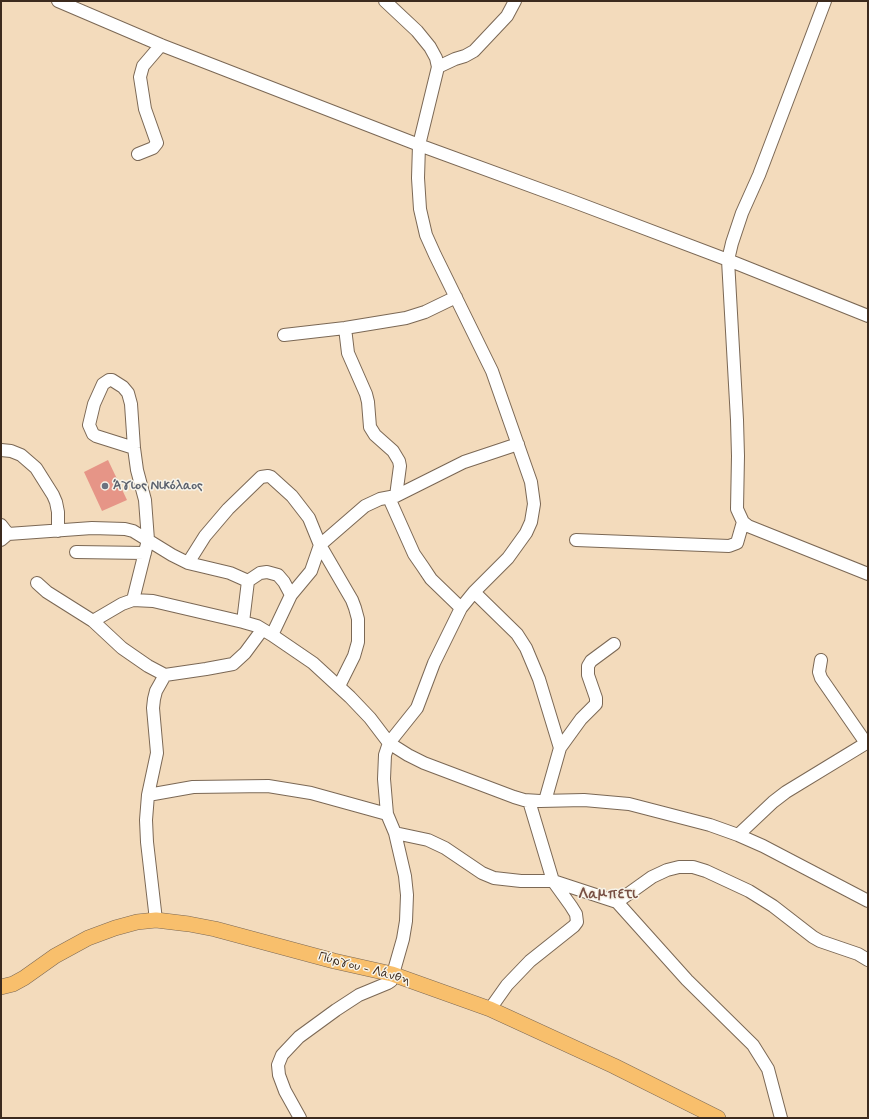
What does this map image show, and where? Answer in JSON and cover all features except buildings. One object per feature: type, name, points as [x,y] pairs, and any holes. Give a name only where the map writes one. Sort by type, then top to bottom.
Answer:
[{"type":"main road","name":"Πύργου - Λάνθη","points":[[2,986],[24,978],[55,956],[88,938],[115,928],[137,922],[156,920],[189,924],[216,929],[392,974],[490,1009],[614,1066],[712,1117]]},
{"type":"street","points":[[58,1],[161,44],[419,145],[728,260],[868,316]]},
{"type":"street","points":[[300,1118],[285,1091],[279,1075],[278,1065],[282,1055],[299,1037],[336,1010],[359,995],[391,981],[403,939],[407,909],[404,876],[395,833],[387,814],[384,755],[389,743],[417,708],[434,663],[461,608],[474,592],[508,558],[519,544],[531,522],[534,504],[531,482],[492,371],[426,235],[420,209],[418,178],[419,145],[438,67],[436,58],[424,40],[385,1]]},
{"type":"street","points":[[438,67],[474,51],[507,16],[515,1]]},
{"type":"street","points":[[824,1],[759,175],[742,212],[728,260],[737,420],[738,456],[736,509],[743,522],[748,526],[868,574]]},
{"type":"street","points":[[138,154],[153,148],[157,143],[145,109],[140,77],[142,66],[161,44]]},
{"type":"street","points":[[284,335],[344,328],[406,318],[424,312],[456,296]]},
{"type":"street","points":[[344,328],[348,353],[366,394],[370,427],[375,435],[394,451],[399,461],[400,466],[392,497],[414,554],[422,568],[431,579],[461,608]]},
{"type":"street","points":[[133,600],[148,540],[145,500],[137,470],[131,404],[128,392],[112,380],[108,380],[103,384],[94,404],[89,425],[93,434],[96,436],[134,448]]},
{"type":"street","points":[[37,583],[47,592],[93,621],[122,648],[148,666],[165,675],[233,664],[267,632],[291,595],[311,571],[320,545],[365,506],[392,497],[464,462],[518,444]]},
{"type":"street","points":[[1,450],[11,451],[22,455],[36,468],[56,502],[58,512],[58,531]]},
{"type":"street","points":[[188,563],[205,536],[228,509],[261,477],[271,477],[292,496],[309,518],[320,545],[352,600],[358,619],[358,642],[354,656],[339,686]]},
{"type":"street","points":[[576,540],[729,546],[736,543],[743,522]]},
{"type":"street","points":[[3,533],[92,528],[125,529],[133,531],[188,563],[230,573],[248,581]]},
{"type":"street","points":[[76,552],[145,553]]},
{"type":"street","points":[[243,622],[248,581],[260,573],[267,572],[278,575],[284,582],[291,595]]},
{"type":"street","points":[[474,592],[517,634],[526,648],[539,678],[560,748]]},
{"type":"street","points":[[93,621],[122,604],[133,600],[153,601],[257,626],[300,653],[339,686],[370,718],[389,743],[424,763],[514,798],[529,801],[584,800],[629,804],[710,825],[738,835],[790,860],[868,901]]},
{"type":"street","points":[[545,801],[560,748],[581,719],[596,704],[596,698],[588,675],[588,666],[591,661],[614,644]]},
{"type":"street","points":[[738,835],[782,795],[867,743],[821,678],[818,672],[821,660]]},
{"type":"street","points":[[156,920],[146,820],[148,795],[157,754],[153,708],[154,699],[156,691],[165,675]]},
{"type":"street","points":[[148,795],[193,787],[268,786],[311,793],[387,814]]},
{"type":"street","points":[[490,1009],[507,985],[530,961],[577,922],[576,914],[572,906],[553,881],[529,801]]},
{"type":"street","points":[[395,833],[428,840],[439,845],[482,873],[494,878],[521,881],[553,881],[617,902],[687,980],[753,1045],[768,1069],[781,1118]]},
{"type":"street","points":[[617,902],[652,878],[667,870],[679,867],[706,871],[748,890],[773,906],[820,941],[858,954],[868,960]]},
{"type":"place","name":"Άγιος Νικόλαος","points":[[105,486]]},
{"type":"district","name":"Λαμπετι","points":[[608,895]]}]
